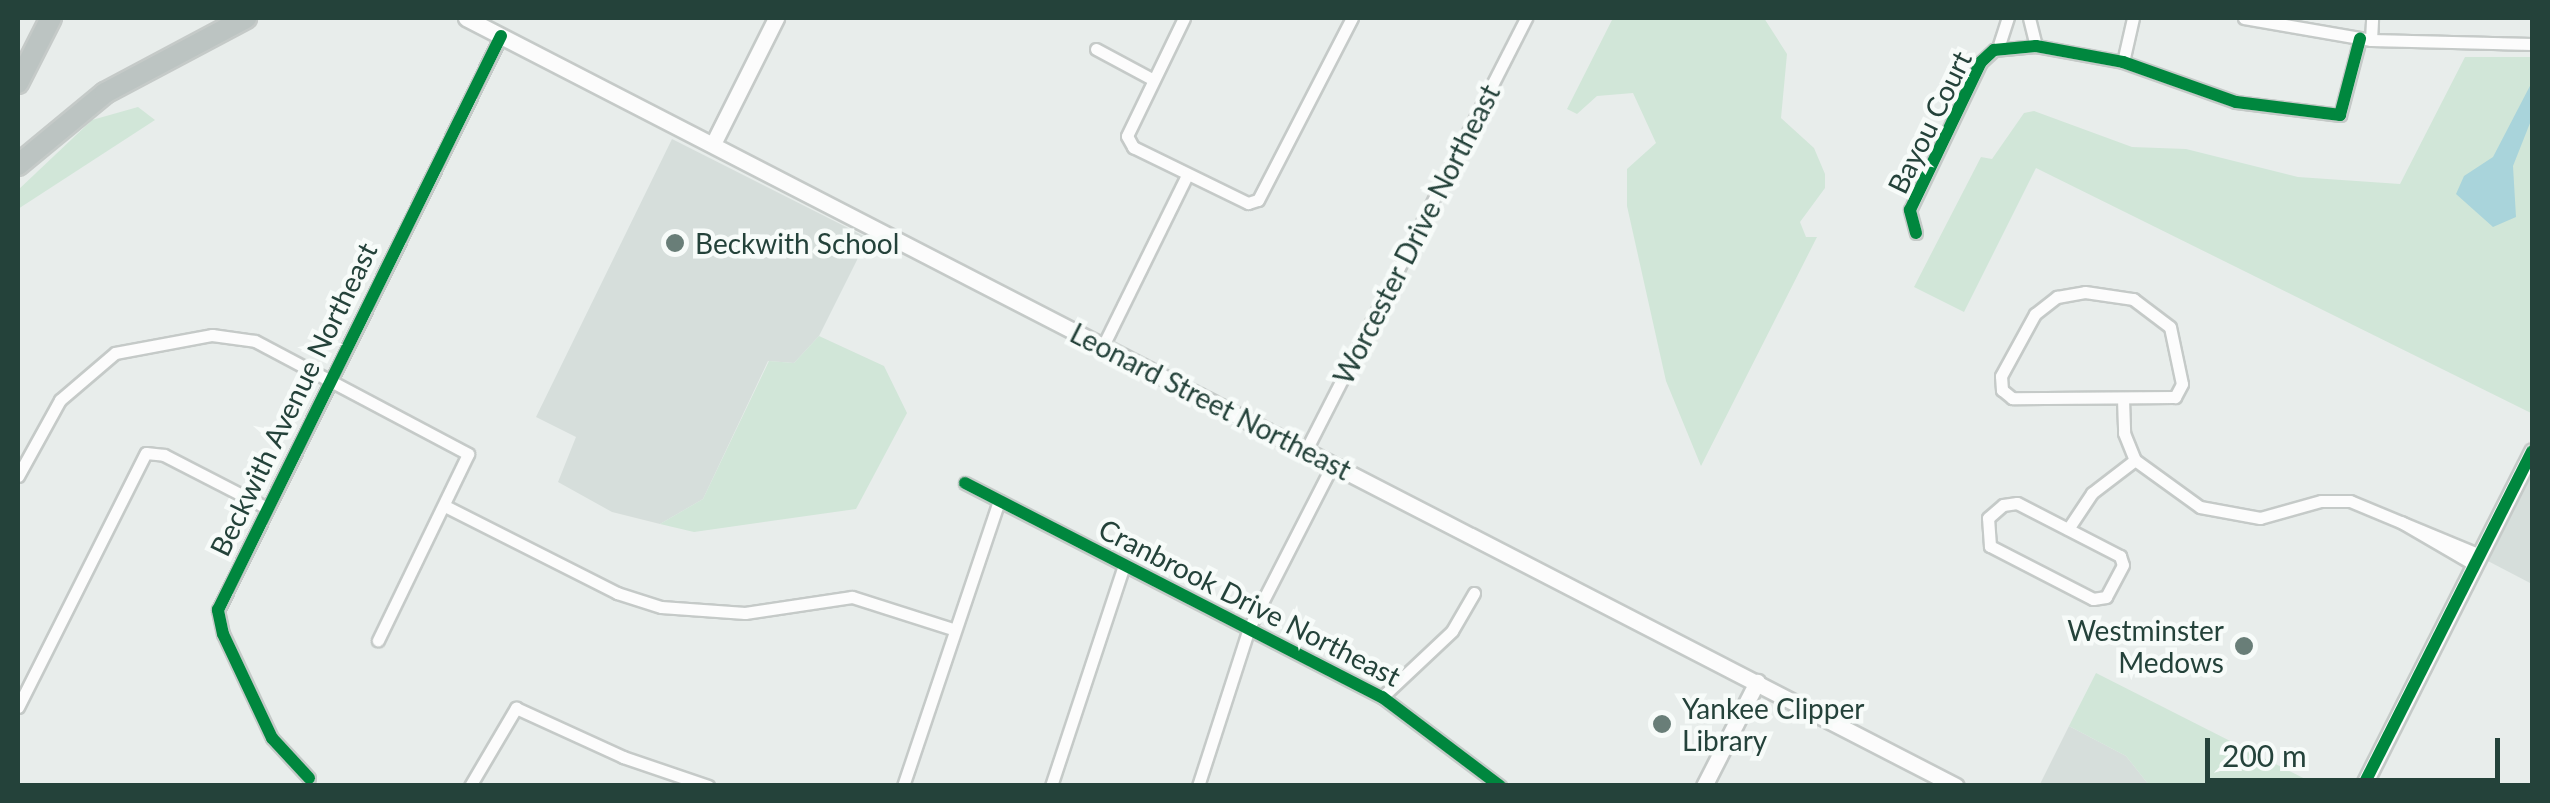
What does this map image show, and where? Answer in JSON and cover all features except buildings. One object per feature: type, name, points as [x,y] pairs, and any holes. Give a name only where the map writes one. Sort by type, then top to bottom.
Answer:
[{"type":"highway","points":[[18,82],[51,18]]},
{"type":"highway","points":[[18,165],[105,94],[246,18]]},
{"type":"main road","name":"Leonard Street Northeast","points":[[466,18],[1956,786]]},
{"type":"main road","points":[[713,144],[776,18]]},
{"type":"main road","points":[[2364,786],[2532,451]]},
{"type":"main road","points":[[1704,786],[1758,682]]},
{"type":"street","points":[[1184,18],[1127,136],[1133,147],[1242,202],[1258,200],[1352,18]]},
{"type":"street","name":"Worcester Drive Northeast","points":[[1306,450],[1526,18]]},
{"type":"street","points":[[1998,48],[2008,18]]},
{"type":"street","points":[[2029,18],[2036,46]]},
{"type":"street","points":[[2123,62],[2134,18]]},
{"type":"street","points":[[2244,18],[2366,40],[2532,44]]},
{"type":"street","points":[[2366,40],[2372,18]]},
{"type":"street","name":"Beckwith Avenue Northeast","points":[[309,778],[272,738],[218,619],[267,508],[501,36]]},
{"type":"street","name":"Bayou Court","points":[[1916,233],[1910,210],[1981,62],[1998,48],[2036,46],[2123,62],[2236,102],[2340,116],[2366,40]]},
{"type":"street","points":[[1096,50],[1152,80]]},
{"type":"street","points":[[1103,346],[1188,176]]},
{"type":"street","points":[[2112,293],[2151,308],[2170,327],[2182,384],[2169,400],[2123,400],[2012,398],[2002,390],[2001,376],[2040,308],[2057,297],[2112,293]]},
{"type":"street","points":[[18,476],[60,400],[116,352],[234,334],[333,381],[468,454],[446,507],[378,640]]},
{"type":"street","points":[[2123,400],[2124,433],[2134,460],[2200,507],[2229,517],[2274,516],[2339,500],[2398,519],[2478,560]]},
{"type":"street","points":[[18,706],[150,450],[267,508]]},
{"type":"street","points":[[2068,530],[2092,493],[2134,460]]},
{"type":"street","points":[[1198,786],[1250,628],[1333,464]]},
{"type":"street","name":"Cranbrook Drive Northeast","points":[[964,483],[1382,697],[1498,785]]},
{"type":"street","points":[[903,786],[952,628],[999,501]]},
{"type":"street","points":[[2012,502],[2068,530],[2123,560],[2102,600],[1987,540],[1988,518],[2012,502]]},
{"type":"street","points":[[446,507],[617,593],[661,607],[745,613],[852,597],[952,628]]},
{"type":"street","points":[[1051,786],[1124,565]]},
{"type":"street","points":[[1382,697],[1452,631],[1474,592]]},
{"type":"street","points":[[470,786],[510,710],[522,711],[622,757],[708,786]]},
{"type":"shaded area","points":[[672,139],[868,238],[819,336],[794,363],[768,361],[703,499],[660,524],[612,512],[558,482],[576,437],[536,417]]},
{"type":"shaded area","points":[[2532,470],[2532,584],[2486,560]]},
{"type":"shaded area","points":[[2069,726],[2126,756],[2149,785],[2039,786]]},
{"type":"green space","points":[[1613,18],[1764,18],[1787,54],[1781,118],[1814,148],[1825,174],[1825,188],[1800,222],[1806,237],[1817,237],[1701,466],[1666,381],[1627,206],[1627,169],[1656,143],[1633,93],[1597,96],[1577,114],[1567,109]]},
{"type":"green space","points":[[2465,57],[2532,57],[2531,413],[2036,168],[1964,312],[1914,287],[1981,157],[1992,159],[2024,113],[2034,111],[2132,147],[2186,149],[2298,177],[2400,184]]},
{"type":"green space","points":[[138,107],[155,120],[18,209],[18,190],[92,120]]},
{"type":"green space","points":[[819,336],[884,366],[907,413],[856,509],[694,532],[660,524],[703,499],[769,361],[794,363]]},
{"type":"green space","points":[[2096,673],[2317,785],[2149,785],[2126,756],[2069,726]]},
{"type":"water","points":[[2532,82],[2532,118],[2513,166],[2516,217],[2493,227],[2456,194],[2464,176],[2493,157]]},
{"type":"cycle path","points":[[309,778],[272,738],[223,634],[218,610],[501,36]]},
{"type":"cycle path","points":[[1916,233],[1910,210],[1981,62],[1994,50],[2036,46],[2123,62],[2236,102],[2340,115],[2360,39]]},
{"type":"cycle path","points":[[2363,786],[2532,451]]},
{"type":"cycle path","points":[[965,483],[1382,697],[1500,786]]},
{"type":"place","name":"Beckwith School","points":[[675,243]]},
{"type":"place","name":"Westminster Medows","points":[[2244,646]]},
{"type":"place","name":"Yankee Clipper Library","points":[[1662,724]]}]
